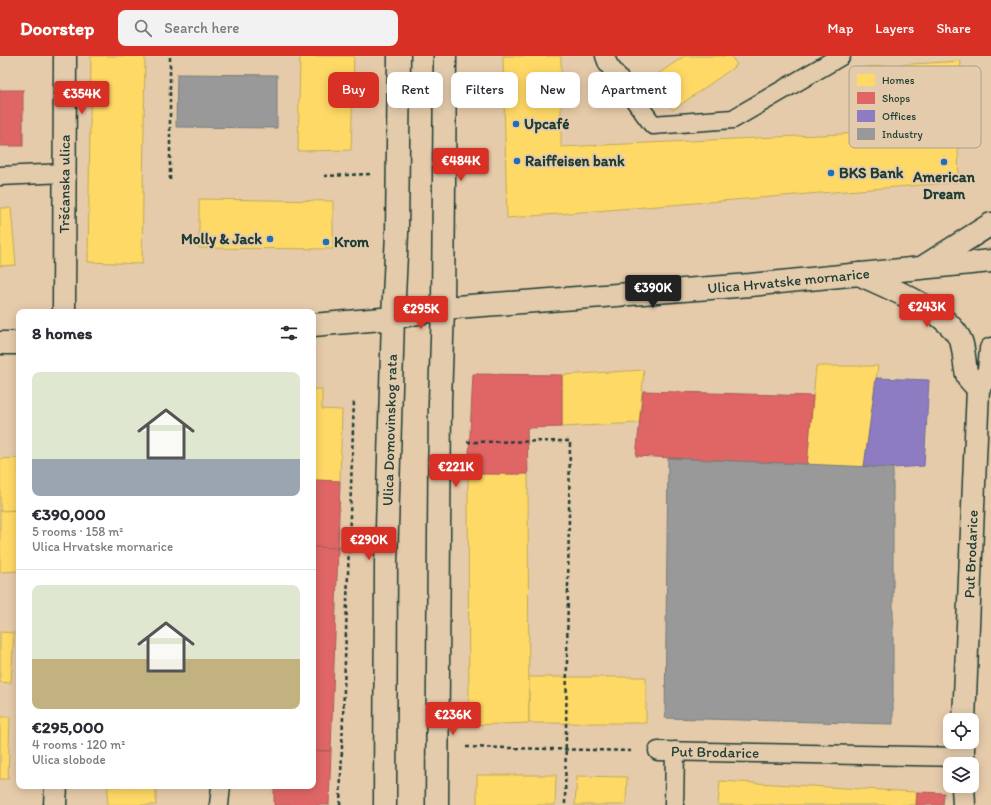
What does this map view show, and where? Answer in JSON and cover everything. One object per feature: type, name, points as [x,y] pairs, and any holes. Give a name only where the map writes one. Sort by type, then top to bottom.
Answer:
[{"type":"main road","name":"Tršćanska ulica","points":[[64,309],[65,56]]},
{"type":"main road","name":"Ulica Domovinskog rata","points":[[385,805],[386,564],[397,233],[399,56]]},
{"type":"main road","points":[[436,805],[445,56]]},
{"type":"main road","points":[[923,268],[991,224]]},
{"type":"main road","name":"Ulica Hrvatske mornarice","points":[[316,325],[393,318],[443,308],[750,285],[991,261]]},
{"type":"main road","points":[[859,274],[937,314],[953,330],[961,341],[966,357],[967,376],[978,389],[989,371],[991,349]]},
{"type":"main road","points":[[0,343],[16,343]]},
{"type":"main road","name":"Put Brodarice","points":[[964,713],[978,389]]},
{"type":"main road","points":[[55,805],[56,789]]},
{"type":"main road","points":[[963,793],[964,805]]},
{"type":"lane","points":[[605,56],[608,64],[653,125],[733,118],[841,56]]},
{"type":"lane","points":[[0,176],[65,173]]},
{"type":"lane","points":[[667,751],[674,805]]},
{"type":"lane","name":"Put Brodarice","points":[[667,751],[963,754]]},
{"type":"lane","points":[[220,805],[221,789]]},
{"type":"path","points":[[170,56],[170,180]]},
{"type":"path","points":[[324,176],[375,174]]},
{"type":"path","points":[[340,805],[354,400]]},
{"type":"path","points":[[460,442],[570,441],[567,750],[565,805]]},
{"type":"path","points":[[461,747],[667,751]]},
{"type":"building: Homes","points":[[91,56],[145,56],[142,264],[88,262]]},
{"type":"building: Homes","points":[[300,56],[354,56],[353,72],[328,72],[328,108],[352,108],[351,150],[298,151]]},
{"type":"building: Homes","points":[[503,56],[561,56],[561,72],[526,72],[526,108],[561,108],[561,147],[849,134],[849,148],[958,148],[959,182],[507,218],[504,108],[518,108],[518,72],[503,72]]},
{"type":"building: Homes","points":[[684,56],[731,56],[737,65],[681,104],[681,72],[661,72]]},
{"type":"building: Homes","points":[[961,61],[961,66],[880,66]]},
{"type":"building: Homes","points":[[199,199],[333,201],[333,249],[199,248]]},
{"type":"building: Homes","points":[[0,208],[11,208],[16,265],[0,266]]},
{"type":"building: Homes","points":[[816,366],[878,366],[864,467],[807,465]]},
{"type":"building: Homes","points":[[644,370],[639,423],[562,427],[562,375]]},
{"type":"building: Homes","points":[[316,389],[322,389],[322,409],[342,410],[340,481],[316,480]]},
{"type":"building: Homes","points":[[16,458],[16,510],[0,511],[0,459]]},
{"type":"building: Homes","points":[[468,474],[528,474],[529,723],[469,725]]},
{"type":"building: Homes","points":[[16,510],[16,571],[0,572],[0,511]]},
{"type":"building: Homes","points":[[0,632],[14,633],[11,683],[0,682]]},
{"type":"building: Homes","points":[[529,677],[646,677],[646,723],[529,723]]},
{"type":"building: Homes","points":[[0,717],[10,717],[8,779],[0,779]]},
{"type":"building: Homes","points":[[477,775],[556,775],[555,805],[477,805]]},
{"type":"building: Homes","points":[[577,776],[627,777],[626,805],[575,805]]},
{"type":"building: Homes","points":[[720,781],[917,792],[916,805],[718,805]]},
{"type":"building: Homes","points":[[108,789],[156,789],[156,805],[107,805]]},
{"type":"building: Shops","points":[[0,90],[23,90],[23,146],[0,146]]},
{"type":"building: Shops","points":[[473,374],[562,375],[562,427],[527,428],[528,474],[468,474]]},
{"type":"building: Shops","points":[[643,391],[813,396],[807,465],[636,456]]},
{"type":"building: Shops","points":[[316,480],[340,481],[338,548],[316,547]]},
{"type":"building: Shops","points":[[316,547],[338,548],[331,751],[316,751]]},
{"type":"building: Shops","points":[[316,751],[331,751],[329,805],[274,805],[274,789],[316,789]]},
{"type":"building: Shops","points":[[917,792],[944,793],[943,805],[916,805]]},
{"type":"building: Offices","points":[[876,378],[929,380],[924,466],[893,468],[864,467]]},
{"type":"building: Industry","points":[[177,74],[277,75],[277,128],[176,127]]},
{"type":"building: Industry","points":[[668,458],[893,468],[893,724],[665,718]]},
{"type":"place","name":"Upcafé","points":[[516,124]]},
{"type":"place","name":"Raiffeisen bank","points":[[517,161]]},
{"type":"place","name":"American Dream","points":[[944,162]]},
{"type":"place","name":"BKS Bank","points":[[831,173]]},
{"type":"place","name":"Molly & Jack","points":[[270,239]]},
{"type":"place","name":"Krom","points":[[326,242]]}]
